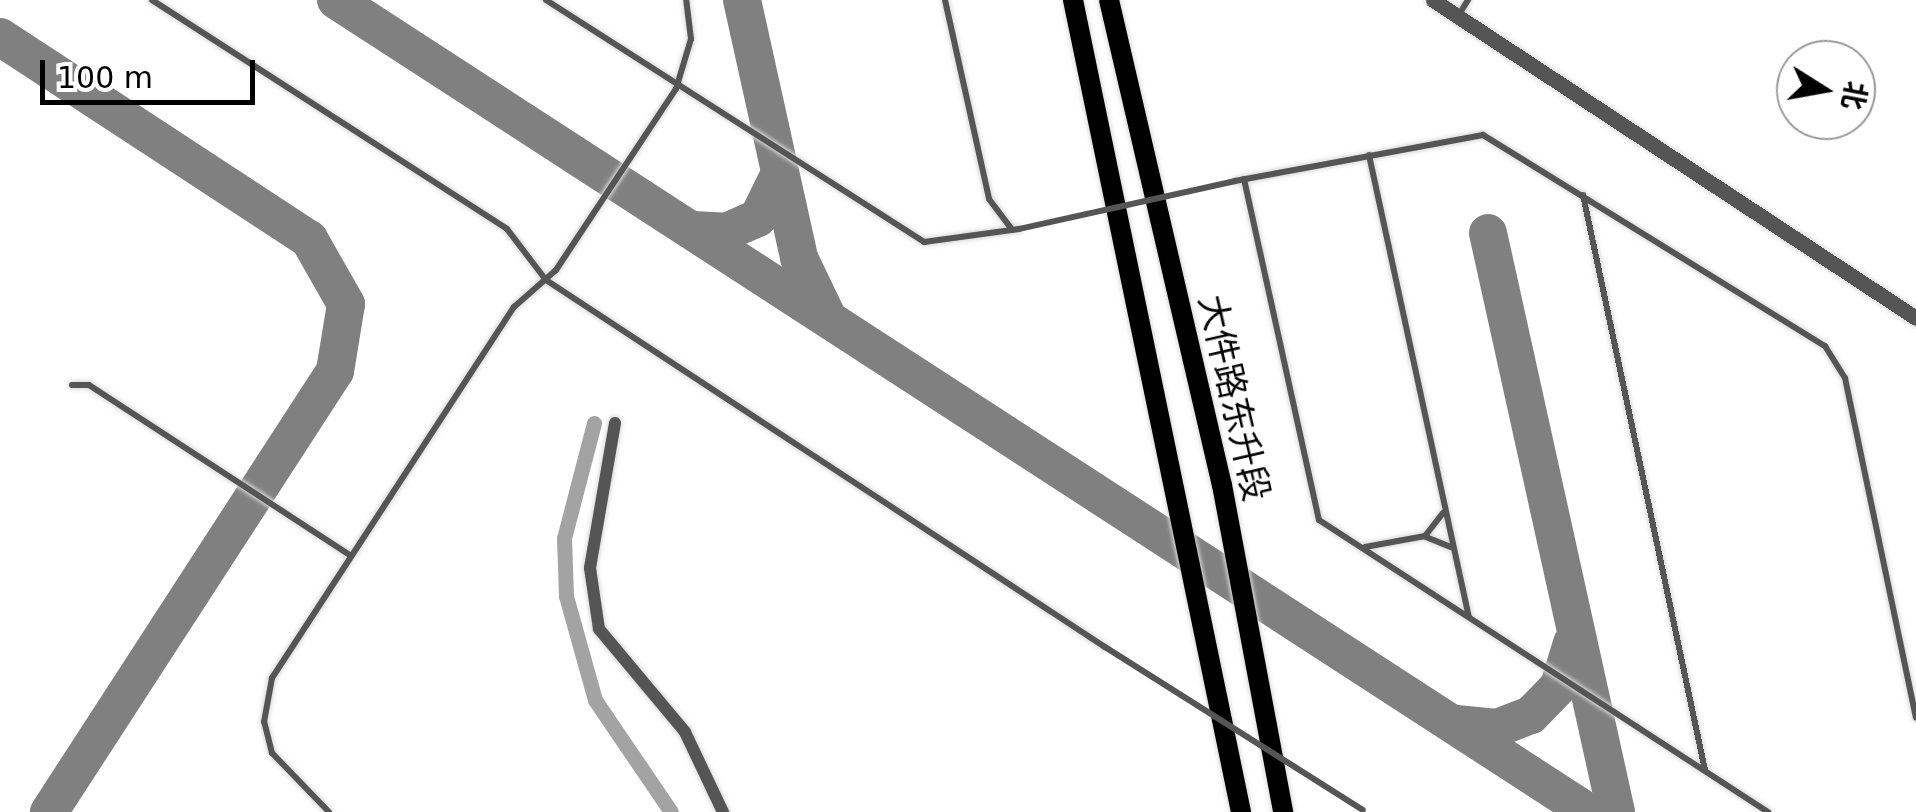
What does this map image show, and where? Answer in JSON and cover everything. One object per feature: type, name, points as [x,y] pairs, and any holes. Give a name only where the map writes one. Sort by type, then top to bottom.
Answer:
[{"type":"main road","name":"大件路东升段","points":[[1073,0],[1242,812]]},
{"type":"main road","name":"大件路东升段","points":[[1110,0],[1222,485],[1284,812]]},
{"type":"street","points":[[1433,0],[1916,318]]},
{"type":"street","points":[[616,423],[590,568],[599,630],[684,732],[723,812]]},
{"type":"lane","points":[[152,0],[507,229],[546,280],[1106,647],[1365,811]]},
{"type":"lane","points":[[546,0],[924,242],[1018,229],[1239,180],[1484,135],[1582,193],[1838,360],[1916,718]]},
{"type":"lane","points":[[329,812],[272,753],[265,698],[351,556],[514,308],[546,280],[677,86],[691,39],[686,0]]},
{"type":"lane","points":[[945,0],[989,199],[1004,225],[1018,229]]},
{"type":"lane","points":[[1458,16],[1468,0]]},
{"type":"lane","points":[[1369,154],[1452,548],[1476,624]]},
{"type":"lane","points":[[1239,180],[1312,512],[1476,624],[1768,812]]},
{"type":"lane","points":[[1582,193],[1705,771]]},
{"type":"lane","points":[[72,385],[90,385],[351,556]]},
{"type":"lane","points":[[1424,536],[1444,511]]},
{"type":"lane","points":[[1358,546],[1424,536],[1452,548]]},
{"type":"waterway","points":[[594,423],[564,538],[566,596],[595,700],[671,812]]},
{"type":"taxiway","points":[[336,0],[1588,812]]},
{"type":"taxiway","points":[[742,0],[799,258],[826,314]]},
{"type":"taxiway","points":[[0,37],[309,239],[346,304],[335,371],[49,812]]},
{"type":"taxiway","points":[[693,230],[726,232],[758,218],[780,173]]},
{"type":"taxiway","points":[[1488,233],[1616,812]]},
{"type":"taxiway","points":[[1456,724],[1497,728],[1531,715],[1559,686],[1572,643]]}]
